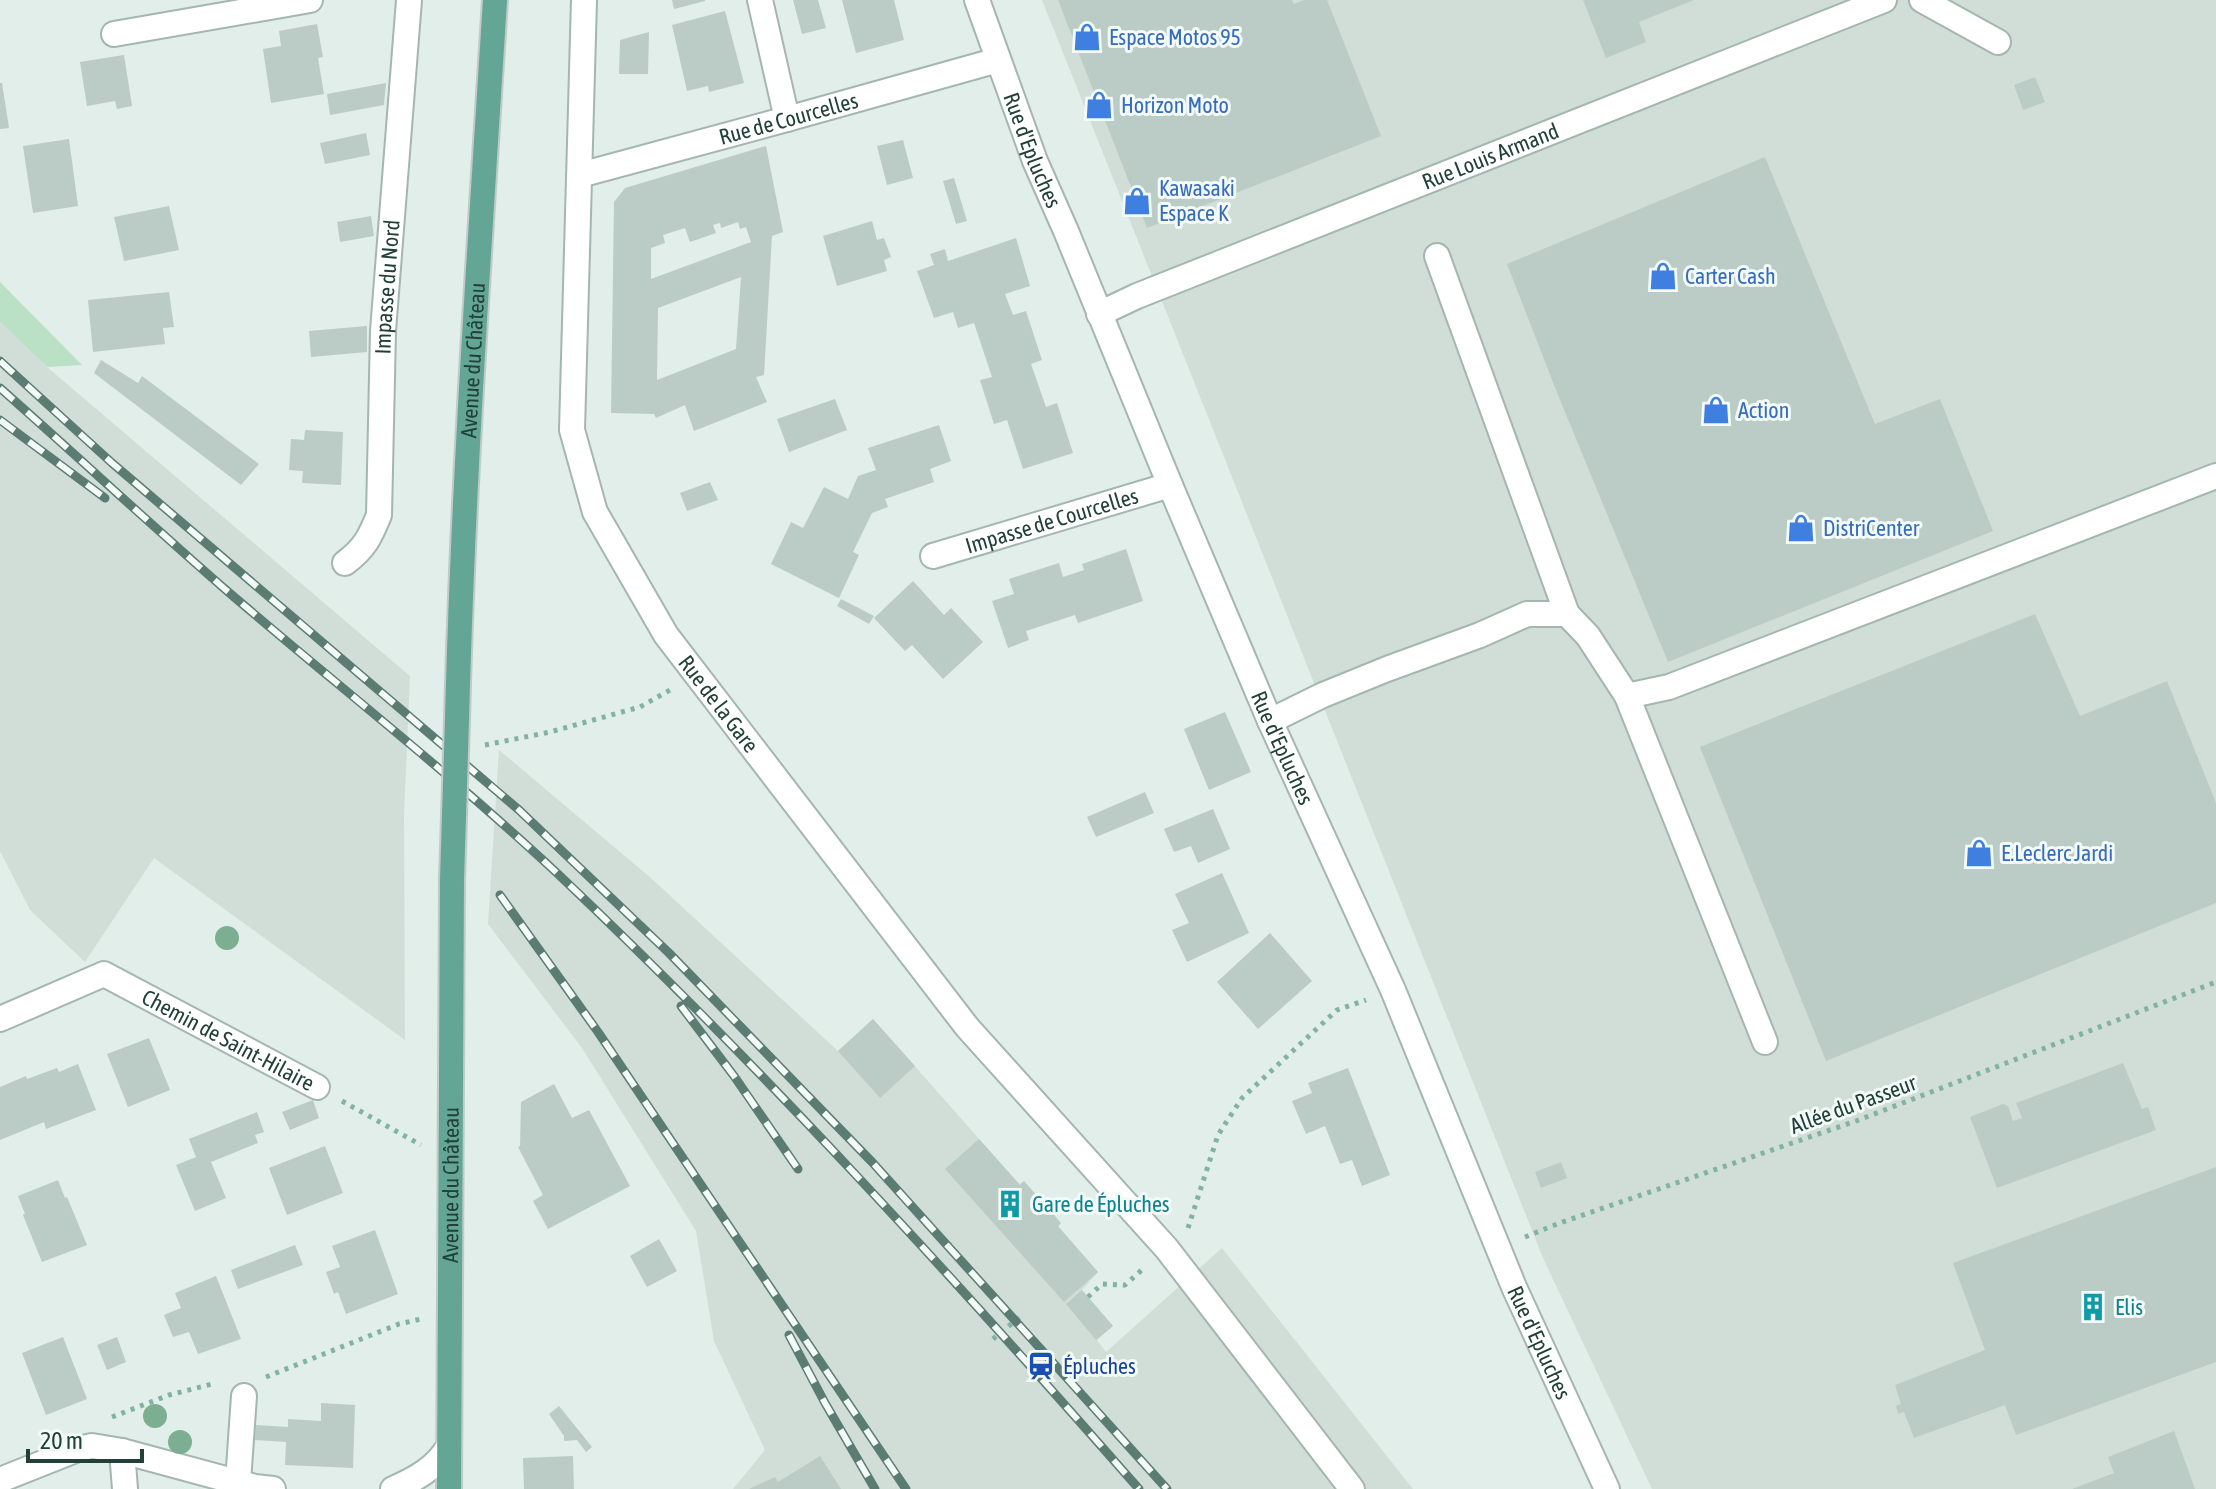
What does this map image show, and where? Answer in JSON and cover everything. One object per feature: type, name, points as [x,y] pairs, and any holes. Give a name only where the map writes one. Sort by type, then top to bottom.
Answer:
[{"type":"main road","name":"Avenue du Château","points":[[449,1489],[452,880],[460,596],[495,0]]},
{"type":"street","points":[[114,34],[310,0]]},
{"type":"street","name":"Impasse du Nord","points":[[345,563],[360,551],[370,537],[379,515],[383,331],[409,0]]},
{"type":"street","name":"Rue de la Gare","points":[[584,0],[572,430],[595,512],[666,635],[967,1027],[1167,1249],[1352,1489]]},
{"type":"street","points":[[760,0],[787,119]]},
{"type":"street","name":"Rue d'Epluches","points":[[977,0],[1035,161],[1170,485],[1270,721],[1393,990],[1514,1287],[1607,1489]]},
{"type":"street","name":"Rue Louis Armand","points":[[1099,314],[1137,296],[1884,0]]},
{"type":"street","points":[[1922,0],[1998,42]]},
{"type":"street","name":"Rue de Courcelles","points":[[580,175],[998,60]]},
{"type":"street","points":[[1437,256],[1567,614],[1588,636],[1627,696],[1765,1042]]},
{"type":"street","points":[[1627,696],[1669,687],[2216,476]]},
{"type":"street","name":"Impasse de Courcelles","points":[[933,556],[1170,485]]},
{"type":"street","points":[[1270,721],[1336,690],[1527,614],[1567,614]]},
{"type":"street","name":"Chemin de Saint-Hilaire","points":[[0,1019],[104,974],[317,1087]]},
{"type":"street","points":[[238,1482],[244,1396]]},
{"type":"street","points":[[0,1480],[92,1446],[273,1489]]},
{"type":"street","points":[[393,1489],[426,1472],[441,1460],[449,1446]]},
{"type":"street","points":[[122,1451],[125,1489]]},
{"type":"path","points":[[492,744],[550,732],[640,707],[698,675]]},
{"type":"path","name":"Allée du Passeur","points":[[1499,1249],[1557,1224],[1856,1121],[2216,982]]},
{"type":"path","points":[[1088,1297],[1102,1284],[1125,1285],[1186,1234],[1218,1135],[1242,1098],[1337,1010],[1393,990]]},
{"type":"path","name":"Chemin de Saint-Hilaire","points":[[317,1087],[450,1161]]},
{"type":"path","points":[[993,1339],[1021,1316]]},
{"type":"shaded area","points":[[1042,0],[2216,0],[2216,1489],[1652,1489],[1543,1258]]},
{"type":"shaded area","points":[[0,322],[47,367],[410,676],[404,815],[405,1040],[154,858],[85,962],[30,910],[0,851]]},
{"type":"shaded area","points":[[499,750],[651,878],[838,1051],[873,1019],[1019,1184],[1024,1181],[1061,1223],[1058,1227],[1098,1272],[1082,1290],[1113,1326],[1097,1340],[1106,1352],[1222,1248],[1413,1489],[733,1489],[765,1450],[714,1341],[696,1231],[582,1048],[488,924]]},
{"type":"green space","points":[[0,282],[82,365],[47,367],[0,322]]},
{"type":"building","points":[[672,0],[705,0],[705,1],[674,9]]},
{"type":"building","points":[[793,0],[818,0],[826,28],[802,34]]},
{"type":"building","points":[[842,0],[894,0],[904,40],[856,53]]},
{"type":"building","points":[[1058,0],[1292,0],[1294,4],[1304,0],[1327,0],[1381,136],[1147,228]]},
{"type":"building","points":[[1583,0],[1694,0],[1639,22],[1646,42],[1606,58]]},
{"type":"building","points":[[725,11],[744,83],[709,92],[708,86],[687,91],[672,25]]},
{"type":"building","points":[[317,24],[323,57],[318,58],[324,94],[271,103],[263,49],[281,46],[279,31]]},
{"type":"building","points":[[649,32],[648,74],[619,74],[620,40]]},
{"type":"building","points":[[124,55],[132,106],[117,109],[115,101],[87,106],[80,62]]},
{"type":"building","points":[[2035,77],[2045,102],[2023,110],[2014,85]]},
{"type":"building","points":[[0,83],[9,128],[0,129]]},
{"type":"building","points":[[386,83],[384,105],[330,115],[327,94]]},
{"type":"building","points":[[366,133],[370,155],[325,164],[320,143]]},
{"type":"building","points":[[69,139],[78,206],[33,213],[23,146]]},
{"type":"building","points":[[903,140],[913,178],[887,185],[877,146]]},
{"type":"building","points":[[766,146],[783,232],[772,236],[764,375],[756,377],[767,402],[694,431],[685,405],[656,418],[654,414],[611,413],[614,202],[625,188]],"holes":[[[738,222],[740,229],[746,227],[751,242],[651,279],[651,248],[665,243],[663,235],[685,228],[690,242],[716,233],[713,225],[720,223],[721,228]],[[741,277],[736,349],[657,380],[658,308]]]},
{"type":"building","points":[[1765,157],[1875,424],[1940,399],[1993,531],[1668,662],[1507,264]]},
{"type":"building","points":[[954,178],[967,221],[956,224],[943,181]]},
{"type":"building","points":[[169,206],[179,250],[124,261],[114,217]]},
{"type":"building","points":[[371,216],[374,236],[340,242],[337,222]]},
{"type":"building","points":[[872,221],[877,240],[884,238],[891,257],[884,260],[887,271],[837,286],[823,236]]},
{"type":"building","points":[[1016,238],[1030,286],[1005,294],[1013,315],[1026,311],[1042,360],[1031,364],[1046,407],[1057,403],[1073,453],[1023,469],[1007,420],[994,424],[980,380],[992,377],[974,323],[958,328],[953,312],[934,318],[917,271],[934,265],[930,254],[945,249],[948,261]]},
{"type":"building","points":[[169,292],[174,327],[163,328],[165,344],[93,352],[88,300]]},
{"type":"building","points":[[367,326],[367,352],[311,357],[309,331]]},
{"type":"building","points":[[101,360],[138,383],[142,376],[259,464],[241,485],[94,373]]},
{"type":"building","points":[[835,399],[847,430],[789,452],[777,419]]},
{"type":"building","points":[[939,425],[951,461],[930,469],[934,482],[885,499],[888,507],[872,513],[853,552],[859,555],[839,598],[771,564],[791,522],[803,528],[824,487],[848,499],[858,476],[876,470],[868,448]]},
{"type":"building","points":[[305,430],[343,432],[341,485],[302,483],[303,471],[289,470],[291,439],[304,440]]},
{"type":"building","points":[[710,482],[718,500],[687,511],[680,493]]},
{"type":"building","points":[[1126,549],[1143,601],[1078,623],[1075,615],[1026,631],[1029,640],[1008,648],[992,601],[1014,594],[1009,579],[1059,563],[1063,577],[1084,570],[1082,564]]},
{"type":"building","points":[[913,581],[944,615],[951,608],[983,642],[943,679],[912,645],[905,651],[874,618]]},
{"type":"building","points":[[841,599],[874,616],[869,624],[837,606]]},
{"type":"building","name":"E.Leclerc Jardi","points":[[2035,614],[2080,716],[2167,681],[2216,803],[2216,903],[1826,1061],[1700,747]]},
{"type":"building","points":[[1225,712],[1251,772],[1209,790],[1184,729]]},
{"type":"building","points":[[1145,792],[1154,813],[1096,837],[1087,817]]},
{"type":"building","points":[[1213,809],[1230,849],[1198,863],[1191,846],[1174,852],[1164,829]]},
{"type":"building","points":[[1222,873],[1249,933],[1187,962],[1172,930],[1189,923],[1175,894]]},
{"type":"building","points":[[1270,933],[1312,981],[1258,1029],[1217,982]]},
{"type":"building","points":[[873,1019],[915,1066],[880,1098],[838,1051]]},
{"type":"building","points":[[149,1038],[170,1090],[128,1107],[107,1054]]},
{"type":"building","points":[[2123,1063],[2142,1109],[2148,1107],[2156,1130],[1997,1188],[1970,1117],[2003,1104],[2008,1106],[2013,1121],[2022,1118],[2016,1103]]},
{"type":"building","points":[[78,1064],[96,1110],[46,1129],[44,1122],[0,1140],[0,1087],[26,1076],[27,1079],[57,1068],[59,1072]]},
{"type":"building","points":[[1348,1068],[1390,1175],[1362,1186],[1352,1160],[1340,1164],[1325,1126],[1306,1134],[1292,1101],[1312,1093],[1308,1083]]},
{"type":"building","points":[[554,1084],[572,1118],[589,1110],[630,1186],[548,1229],[533,1201],[543,1195],[518,1147],[521,1102]]},
{"type":"building","points":[[313,1100],[319,1118],[290,1130],[282,1112]]},
{"type":"building","points":[[257,1112],[264,1132],[255,1135],[258,1143],[211,1162],[226,1198],[195,1211],[176,1165],[196,1157],[189,1139]]},
{"type":"building","name":"Gare de Épluches","points":[[979,1139],[1020,1185],[1024,1181],[1098,1272],[1064,1302],[945,1169]]},
{"type":"building","points":[[325,1146],[343,1193],[287,1215],[269,1168]]},
{"type":"building","points":[[1561,1162],[1567,1178],[1541,1188],[1535,1172]]},
{"type":"building","name":"Elis","points":[[2216,1167],[2216,1362],[2016,1435],[2005,1405],[1914,1438],[1904,1412],[1898,1414],[1896,1406],[1901,1404],[1895,1385],[1985,1350],[1953,1263]]},
{"type":"building","points":[[58,1180],[87,1245],[42,1262],[18,1196]]},
{"type":"building","points":[[375,1230],[398,1294],[346,1314],[326,1272],[340,1267],[332,1246]]},
{"type":"building","points":[[659,1239],[677,1271],[647,1287],[630,1256]]},
{"type":"building","points":[[295,1245],[303,1265],[238,1289],[231,1270]]},
{"type":"building","points":[[216,1276],[241,1339],[198,1354],[189,1332],[173,1337],[164,1315],[181,1308],[175,1293]]},
{"type":"building","points":[[1082,1290],[1113,1326],[1096,1340],[1066,1304]]},
{"type":"building","points":[[63,1337],[87,1399],[46,1415],[22,1353]]},
{"type":"building","points":[[117,1337],[126,1362],[107,1370],[97,1345]]},
{"type":"building","points":[[321,1403],[355,1405],[353,1468],[285,1465],[286,1442],[255,1440],[256,1425],[288,1427],[288,1419],[321,1421]]},
{"type":"building","points":[[559,1406],[592,1447],[586,1452],[577,1440],[564,1441],[564,1436],[549,1414]]},
{"type":"building","points":[[2174,1431],[2195,1489],[2072,1489],[2114,1473],[2108,1457]]},
{"type":"building","points":[[573,1456],[574,1489],[524,1489],[523,1458]]},
{"type":"building","points":[[820,1456],[841,1489],[749,1489],[775,1477],[778,1482]]},
{"type":"railway","points":[[0,361],[112,463],[519,810],[669,953],[872,1162],[1167,1489]]},
{"type":"railway","points":[[0,388],[226,590],[477,802],[635,948],[856,1175],[1139,1489]]},
{"type":"railway","points":[[0,420],[105,498]]},
{"type":"railway","points":[[500,895],[598,1032],[906,1489]]},
{"type":"railway","points":[[681,1006],[798,1169]]},
{"type":"railway","points":[[789,1335],[875,1489]]},
{"type":"place","name":"Espace Motos 95","points":[[1087,37]]},
{"type":"place","name":"Horizon Moto","points":[[1099,105]]},
{"type":"place","name":"Kawasaki Espace K","points":[[1137,201]]},
{"type":"place","name":"Carter Cash","points":[[1663,276]]},
{"type":"place","name":"Action","points":[[1716,410]]},
{"type":"place","name":"DistriCenter","points":[[1801,528]]},
{"type":"place","name":"E.Leclerc Jardi","points":[[1979,853]]},
{"type":"place","name":"Gare de Épluches","points":[[1010,1204]]},
{"type":"place","name":"Elis","points":[[2093,1307]]},
{"type":"place","name":"Épluches","points":[[1041,1366]]}]
